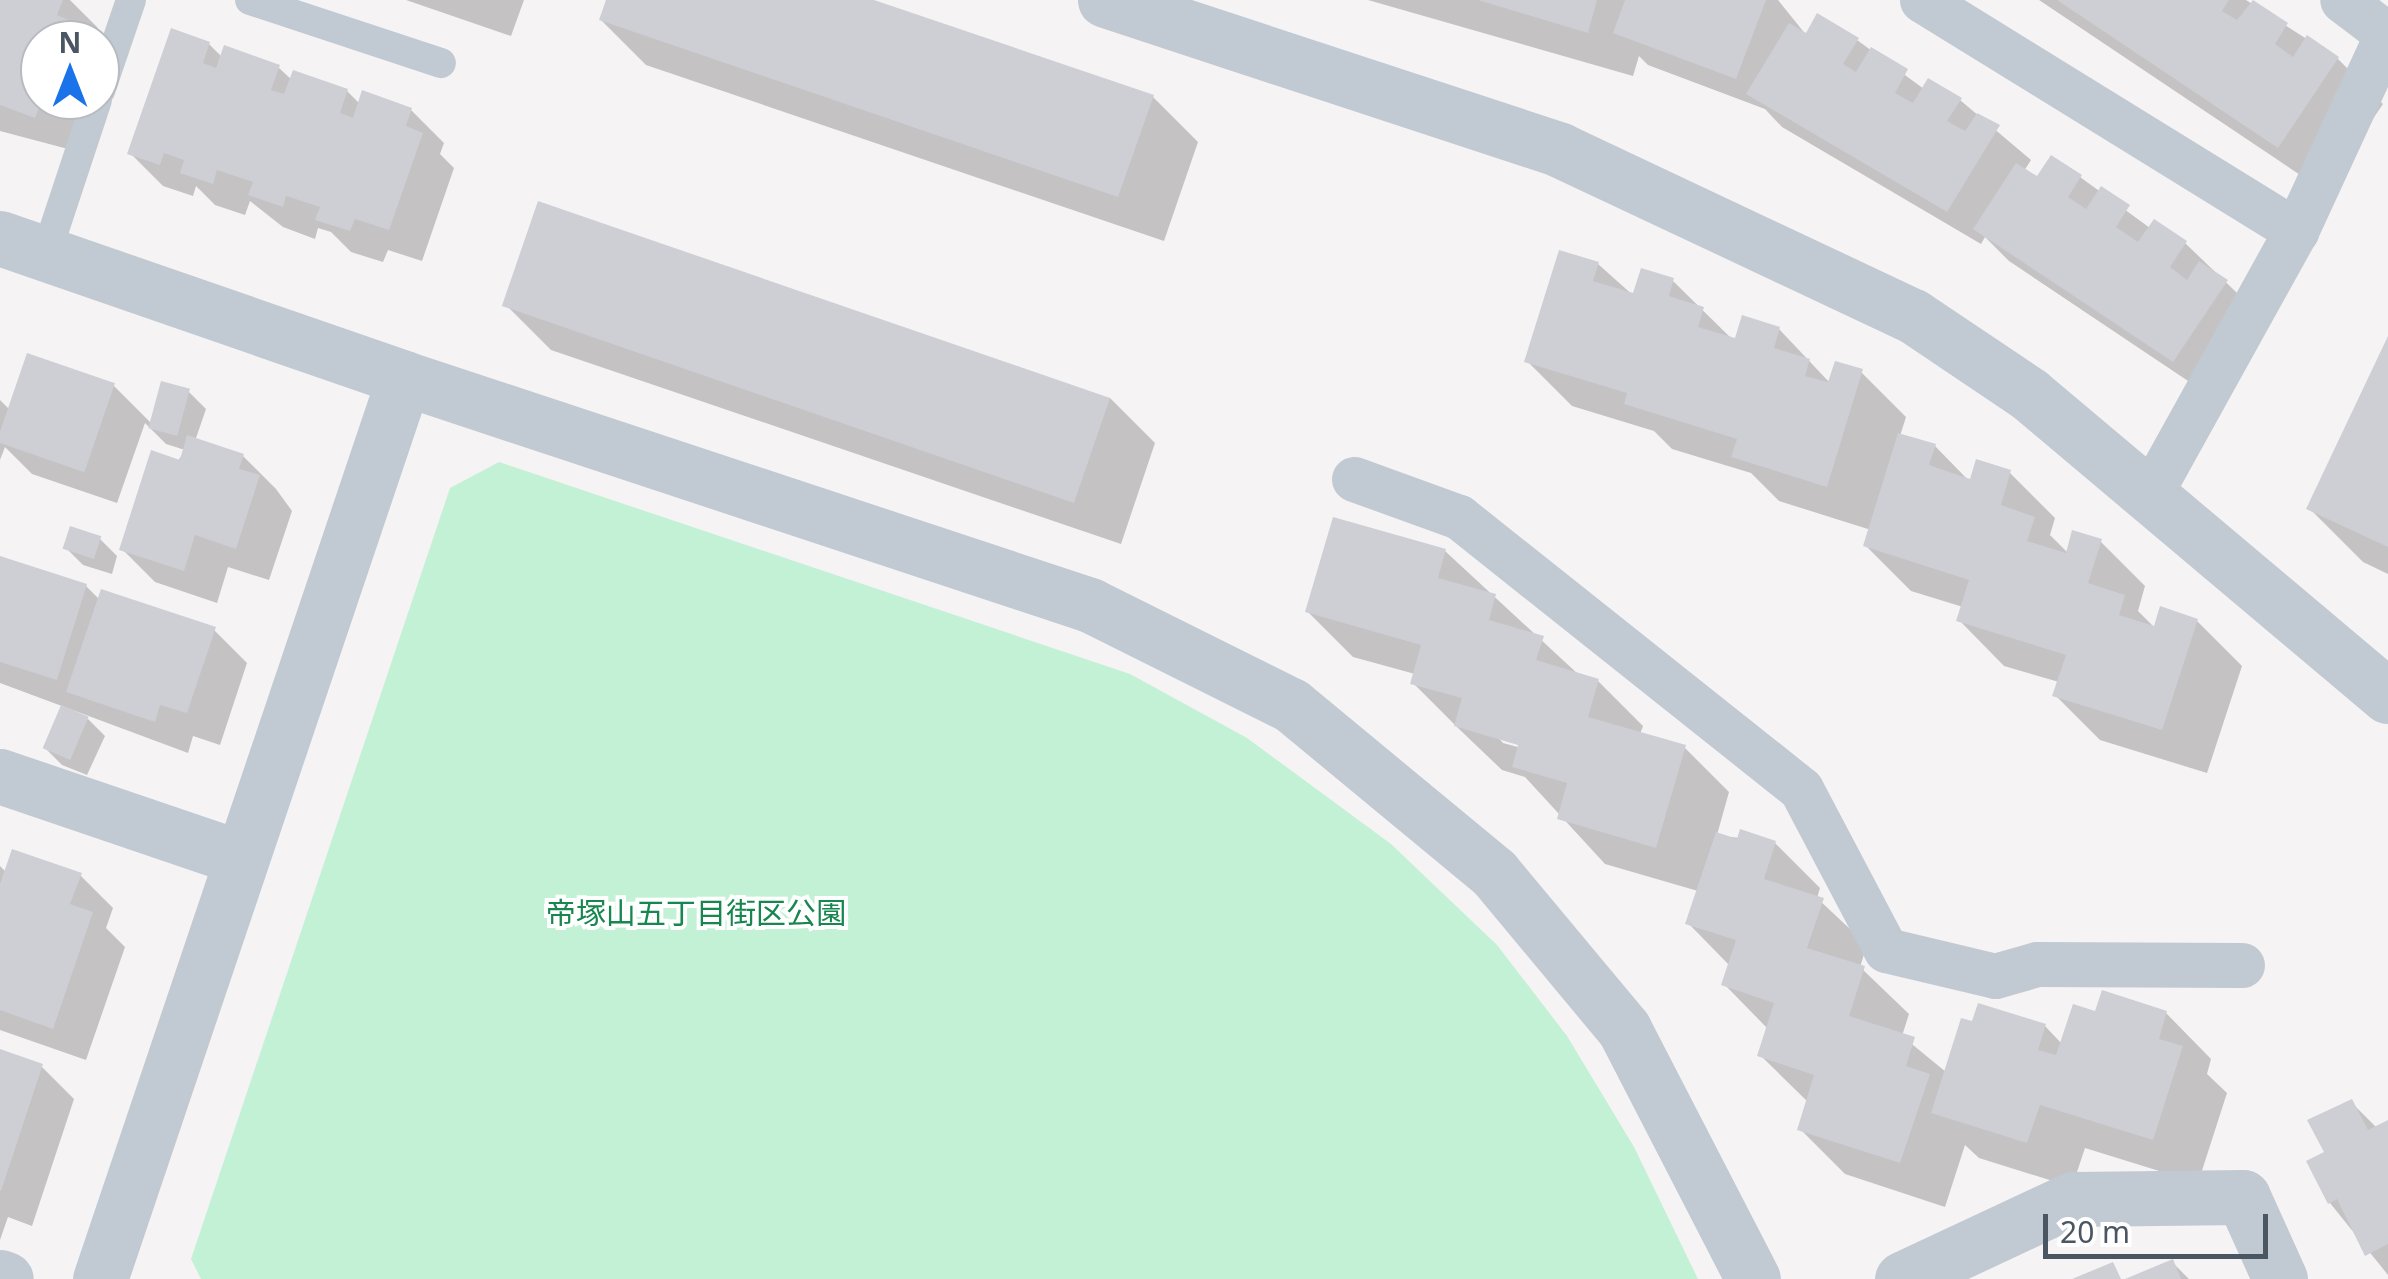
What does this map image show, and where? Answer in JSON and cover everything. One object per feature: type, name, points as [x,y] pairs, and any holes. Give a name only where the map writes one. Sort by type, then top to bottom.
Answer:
[{"type":"street","points":[[1105,0],[1560,150],[1913,316],[2028,394],[2388,696]]},
{"type":"street","points":[[1922,0],[2296,231]]},
{"type":"street","points":[[2150,494],[2296,231],[2387,33],[2342,0]]},
{"type":"street","points":[[23,246],[404,378],[1090,605],[1292,705],[1494,873],[1624,1029],[1752,1279]]},
{"type":"street","points":[[100,1279],[238,857],[404,378]]},
{"type":"street","points":[[1354,479],[1459,516],[1801,790],[1886,950],[1994,976],[2037,964],[2242,965]]},
{"type":"street","points":[[0,776],[238,857]]},
{"type":"street","points":[[1902,1279],[2073,1200],[2243,1197],[2280,1279]]},
{"type":"lane","points":[[120,31],[130,0]]},
{"type":"lane","points":[[250,0],[441,63]]},
{"type":"lane","points":[[23,246],[87,120]]},
{"type":"green space","name":"帝塚山五丁目街区公園","points":[[499,462],[1130,674],[1247,738],[1391,844],[1497,945],[1567,1036],[1634,1147],[1698,1279],[201,1279],[191,1259],[450,488]]},
{"type":"building","points":[[0,0],[63,0],[57,15],[68,20],[20,20],[20,112],[0,105]]},
{"type":"building","points":[[606,0],[874,0],[1154,95],[1118,197],[599,20]]},
{"type":"building","points":[[1478,0],[1597,0],[1588,33]]},
{"type":"building","points":[[1625,0],[1766,0],[1736,79],[1613,33]]},
{"type":"building","points":[[2057,0],[2229,0],[2222,11],[2237,20],[2253,0],[2288,23],[2275,44],[2293,57],[2307,35],[2339,57],[2278,148]]},
{"type":"building","points":[[1817,13],[1859,38],[1843,64],[1856,72],[1871,47],[1908,69],[1895,93],[1913,103],[1928,78],[1962,98],[1947,121],[1965,131],[1977,113],[2000,125],[1947,212],[1746,94],[1789,23],[1806,33]]},
{"type":"building","points":[[171,28],[210,42],[203,63],[216,68],[224,45],[280,65],[271,90],[284,94],[293,70],[348,89],[340,113],[353,118],[362,90],[412,108],[406,126],[423,133],[389,230],[355,219],[350,231],[315,220],[320,207],[286,196],[283,207],[248,195],[253,182],[217,170],[213,184],[180,173],[184,160],[164,153],[160,165],[127,154]]},
{"type":"building","points":[[2051,155],[2082,175],[2068,197],[2086,209],[2101,186],[2130,205],[2116,227],[2138,242],[2154,219],[2187,241],[2170,267],[2187,280],[2199,261],[2228,280],[2173,362],[1973,229],[2016,163],[2037,176]]},
{"type":"building","points":[[538,201],[1110,398],[1074,503],[502,306]]},
{"type":"building","points":[[1559,250],[1599,262],[1593,281],[1633,293],[1641,268],[1674,278],[1669,296],[1704,307],[1698,327],[1735,338],[1742,315],[1780,327],[1774,348],[1810,359],[1805,376],[1828,382],[1835,361],[1863,369],[1827,487],[1731,457],[1737,439],[1624,404],[1627,393],[1524,362]]},
{"type":"building","points":[[2388,336],[2388,547],[2306,509]]},
{"type":"building","points":[[27,353],[115,383],[84,472],[0,443],[0,431]]},
{"type":"building","points":[[161,381],[190,389],[177,436],[148,428]]},
{"type":"building","points":[[1898,433],[1936,444],[1929,465],[1970,479],[1976,459],[2011,470],[2001,505],[2035,517],[2027,541],[2066,553],[2072,530],[2102,539],[2088,583],[2125,595],[2119,615],[2154,626],[2160,606],[2198,619],[2162,730],[2052,696],[2066,655],[1956,621],[1969,580],[1863,546]]},
{"type":"building","points":[[187,435],[244,454],[239,469],[260,475],[236,549],[195,535],[184,571],[119,550],[151,450],[180,460]]},
{"type":"building","points":[[1333,517],[1446,549],[1438,578],[1496,594],[1489,620],[1544,636],[1536,660],[1599,679],[1588,717],[1686,745],[1656,848],[1557,819],[1567,783],[1512,767],[1518,745],[1454,726],[1462,698],[1410,684],[1421,645],[1305,612]]},
{"type":"building","points":[[70,526],[101,536],[94,559],[63,549]]},
{"type":"building","points":[[0,556],[87,584],[57,680],[0,662]]},
{"type":"building","points":[[101,589],[216,627],[187,713],[160,705],[155,722],[66,692]]},
{"type":"building","points":[[61,705],[89,717],[70,760],[43,748]]},
{"type":"building","points":[[1740,829],[1776,841],[1764,879],[1824,898],[1807,948],[1865,966],[1849,1016],[1915,1037],[1906,1066],[1930,1074],[1900,1163],[1797,1130],[1814,1075],[1757,1056],[1774,1003],[1721,985],[1736,940],[1685,924],[1716,832],[1737,839]]},
{"type":"building","points":[[12,849],[82,873],[70,904],[93,912],[53,1029],[0,1010],[0,884]]},
{"type":"building","points":[[2102,990],[2167,1011],[2159,1039],[2183,1046],[2153,1140],[2040,1105],[2027,1143],[1931,1113],[1961,1018],[1972,1021],[1978,1003],[2046,1024],[2038,1050],[2056,1055],[2073,1004],[2095,1011]]},
{"type":"building","points":[[0,1049],[43,1064],[1,1191],[0,1190]]},
{"type":"building","points":[[2352,1099],[2368,1130],[2388,1120],[2388,1244],[2365,1256],[2337,1199],[2328,1204],[2306,1161],[2324,1152],[2307,1120]]},
{"type":"building","points":[[2173,1259],[2181,1279],[2125,1279]]},
{"type":"building","points":[[2113,1262],[2121,1279],[2072,1279]]}]
